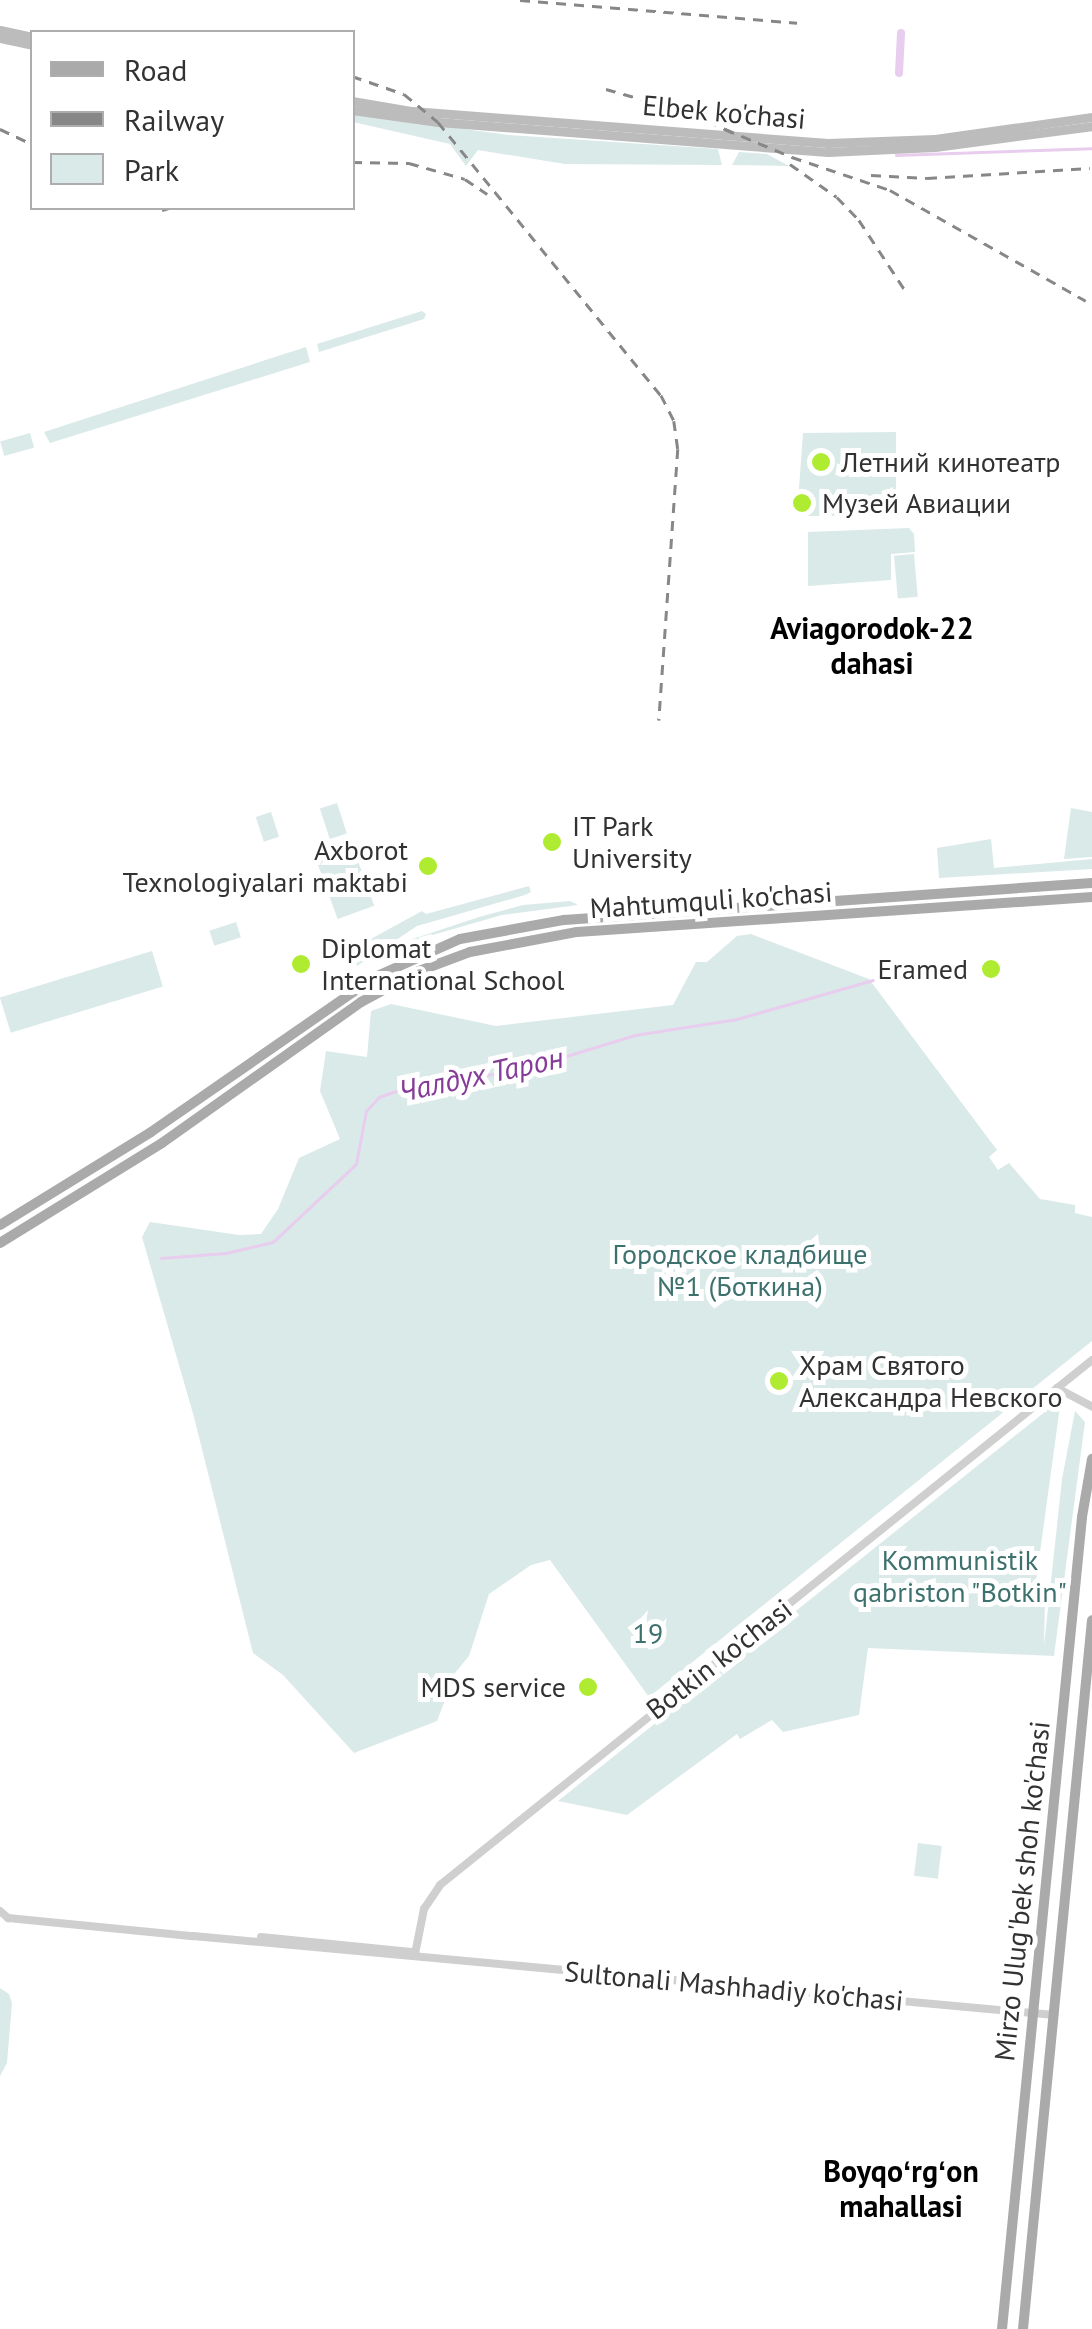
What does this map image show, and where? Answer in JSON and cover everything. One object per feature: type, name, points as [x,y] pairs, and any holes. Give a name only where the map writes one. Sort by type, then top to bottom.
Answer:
[{"type":"main road","points":[[0,30],[30,37]]},
{"type":"main road","points":[[0,38],[30,45]]},
{"type":"main road","name":"Elbek ko'chasi","points":[[355,102],[412,112],[828,143],[936,139],[1092,116]]},
{"type":"main road","name":"Elbek ko'chasi","points":[[355,110],[438,122],[828,152],[935,147],[1092,126]]},
{"type":"main road","name":"Mahtumquli ko'chasi","points":[[0,1225],[151,1132],[375,976],[460,939],[564,920],[1092,883]]},
{"type":"main road","name":"Mahtumquli ko'chasi","points":[[0,1243],[162,1143],[362,1002],[418,971],[470,952],[577,932],[1092,896]]},
{"type":"main road","name":"Mirzo Ulug'bek shoh ko'chasi","points":[[1002,2329],[1067,1670],[1092,1459]]},
{"type":"main road","name":"Mirzo Ulug'bek shoh ko'chasi","points":[[1022,2329],[1092,1620]]},
{"type":"main road","points":[[1067,1670],[1088,1672]]},
{"type":"main road","points":[[1011,2236],[1032,2237]]},
{"type":"street","name":"Botkin ko'chasi","points":[[416,1954],[424,1909],[440,1885],[1092,1360]]},
{"type":"street","points":[[1057,1388],[1092,1408]]},
{"type":"street","name":"Sultonali Mashhadiy ko'chasi","points":[[2,1915],[1054,2015]]},
{"type":"green space","points":[[355,114],[509,135],[718,149],[722,165],[565,164],[478,150],[466,166],[450,144],[355,122]]},
{"type":"green space","points":[[739,152],[767,154],[789,166],[732,165]]},
{"type":"green space","points":[[422,311],[426,314],[424,319],[319,352],[317,344]]},
{"type":"green space","points":[[306,347],[310,362],[50,443],[44,432]]},
{"type":"green space","points":[[896,432],[896,496],[903,516],[797,516],[803,433]]},
{"type":"green space","points":[[30,433],[34,447],[4,456],[0,442]]},
{"type":"green space","points":[[909,528],[914,534],[915,552],[891,554],[891,580],[808,586],[808,532]]},
{"type":"green space","points":[[914,554],[918,597],[898,599],[894,556]]},
{"type":"green space","points":[[337,803],[347,833],[330,839],[320,809]]},
{"type":"green space","points":[[1071,808],[1092,812],[1092,857],[1064,859]]},
{"type":"green space","points":[[271,812],[279,837],[264,842],[256,817]]},
{"type":"green space","points":[[350,839],[374,906],[338,919],[313,852]]},
{"type":"green space","points":[[991,839],[994,868],[1092,859],[1092,869],[939,878],[937,848]]},
{"type":"green space","points":[[529,886],[531,892],[525,895],[417,926],[357,966],[351,949],[335,945],[358,946],[422,911],[426,914]]},
{"type":"green space","points":[[570,901],[578,905],[502,915],[429,936],[381,958],[410,940],[479,917],[523,905]]},
{"type":"green space","points":[[236,922],[241,937],[214,946],[209,931]]},
{"type":"green space","name":"Городское кладбище №1 (Боткина)","points":[[751,934],[869,979],[997,1150],[989,1157],[998,1170],[1009,1163],[1040,1199],[1075,1205],[1075,1213],[1092,1217],[1092,1341],[649,1697],[550,1560],[531,1565],[489,1594],[469,1656],[455,1673],[437,1721],[354,1753],[283,1675],[253,1653],[194,1417],[142,1237],[150,1222],[239,1235],[261,1234],[278,1209],[299,1158],[340,1139],[320,1091],[326,1051],[367,1057],[371,1011],[391,1004],[496,1026],[673,1005],[696,962],[707,962],[737,936]]},
{"type":"green space","points":[[152,951],[163,986],[11,1033],[0,997]]},
{"type":"green space","name":"Kommunistik qabriston \"Botkin\"","points":[[1061,1399],[1034,1596],[1045,1598],[1044,1646],[1062,1479],[1075,1411],[1085,1422],[1054,1656],[868,1648],[859,1715],[783,1732],[772,1720],[740,1739],[737,1734],[627,1815],[558,1801]]},
{"type":"green space","points":[[918,1843],[942,1846],[938,1879],[914,1876]]},
{"type":"green space","points":[[0,1988],[9,1994],[12,2003],[7,2063],[0,2076]]},
{"type":"waterway","points":[[899,73],[901,33]]},
{"type":"waterway","points":[[896,155],[1092,148]]},
{"type":"waterway","name":"Чалдух Тарон","points":[[161,1258],[226,1253],[273,1242],[356,1164],[366,1111],[379,1097],[425,1081],[514,1072],[635,1035],[737,1019],[873,980]]},
{"type":"railway","points":[[520,0],[797,23]]},
{"type":"railway","points":[[355,77],[404,94],[438,122],[661,395],[674,421],[678,449],[659,720]]},
{"type":"railway","points":[[606,89],[691,113],[738,135]]},
{"type":"railway","points":[[0,129],[30,143]]},
{"type":"railway","points":[[725,129],[792,157],[890,190],[1086,301]]},
{"type":"railway","points":[[355,162],[409,163],[465,179],[487,194]]},
{"type":"railway","points":[[790,164],[837,197],[859,220],[905,290]]},
{"type":"railway","points":[[871,175],[927,178],[1090,168]]},
{"type":"place","name":"Летний кинотеатр","points":[[821,462]]},
{"type":"place","name":"Музей Авиации","points":[[802,503]]},
{"type":"place","name":"IT Park University","points":[[552,842]]},
{"type":"place","name":"Axborot Texnologiyalari maktabi","points":[[428,866]]},
{"type":"place","name":"Diplomat International School","points":[[301,964]]},
{"type":"place","name":"Eramed","points":[[991,969]]},
{"type":"place","name":"Храм Святого Александра Невского","points":[[779,1381]]},
{"type":"place","name":"MDS service","points":[[588,1687]]},
{"type":"district","name":"Aviagorodok-22 dahasi","points":[[872,645]]},
{"type":"district","name":"Boyqoʻrgʻon mahallasi","points":[[901,2188]]},
{"type":"park label","name":"19","points":[[648,1633]]}]
